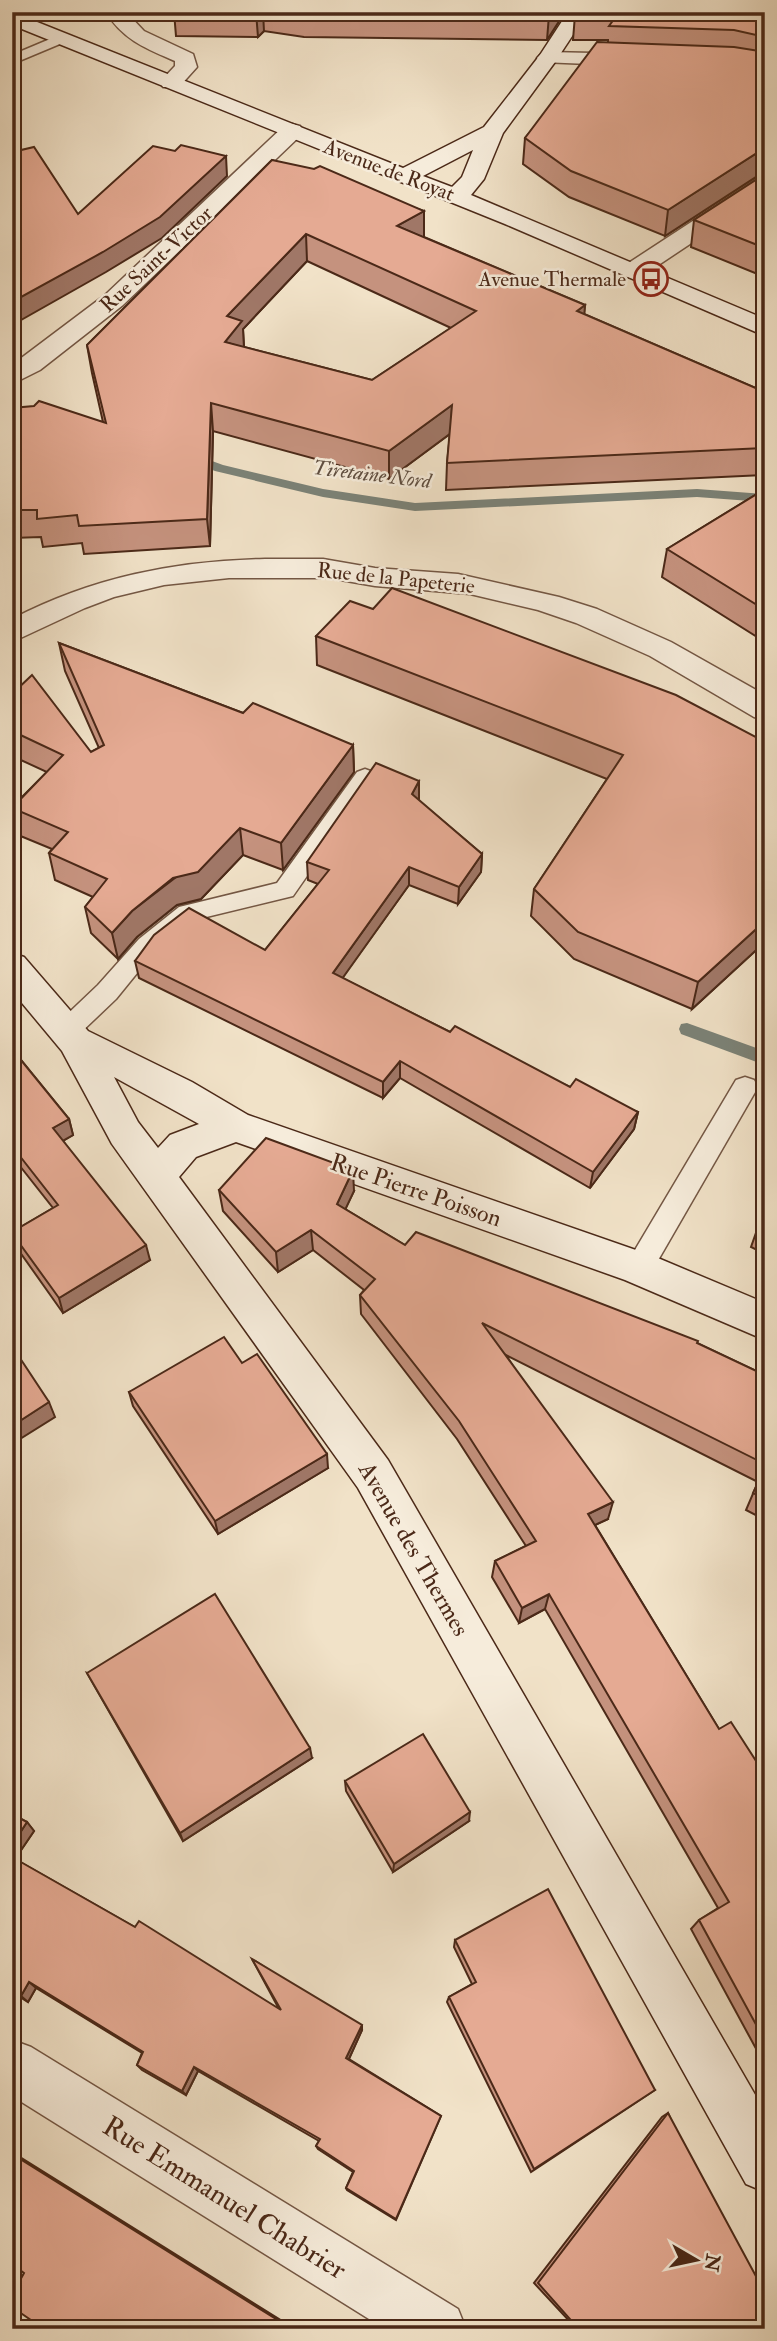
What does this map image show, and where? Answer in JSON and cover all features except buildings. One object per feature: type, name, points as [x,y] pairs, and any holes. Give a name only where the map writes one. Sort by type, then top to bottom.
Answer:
[{"type":"street","points":[[117,12],[121,21],[141,40],[186,58],[186,67],[172,82]]},
{"type":"street","points":[[457,197],[473,179],[492,132],[548,58],[578,12]]},
{"type":"street","name":"Avenue de Royat","points":[[12,18],[457,197],[765,328]]},
{"type":"street","points":[[548,58],[661,61]]},
{"type":"street","name":"Rue Saint-Victor","points":[[12,376],[31,365],[114,300],[292,131]]},
{"type":"street","points":[[404,177],[492,132]]},
{"type":"street","points":[[633,271],[765,184]]},
{"type":"street","name":"Rue de la Papeterie","points":[[12,632],[50,611],[117,585],[157,575],[218,568],[324,568],[372,577],[470,585],[550,603],[671,653],[765,710]]},
{"type":"street","name":"Avenue des Thermes","points":[[12,966],[71,1036],[125,1133],[373,1474],[765,2165]]},
{"type":"street","name":"Rue Pierre Poisson","points":[[71,1036],[235,1126],[639,1268],[765,1322]]},
{"type":"street","points":[[157,1175],[183,1146],[235,1126]]},
{"type":"street","name":"Rue Emmanuel Chabrier","points":[[12,2066],[438,2329]]},
{"type":"lane","points":[[12,60],[62,38]]},
{"type":"lane","points":[[71,1036],[147,945],[187,913],[285,890],[365,777]]},
{"type":"lane","points":[[639,1268],[746,1087]]},
{"type":"waterway","name":"Tiretaine Nord","points":[[190,457],[219,468],[323,493],[415,507],[697,493],[765,498]]},
{"type":"waterway","points":[[687,1029],[765,1058]]},
{"type":"place","name":"Avenue Thermale","points":[[651,279]]}]
